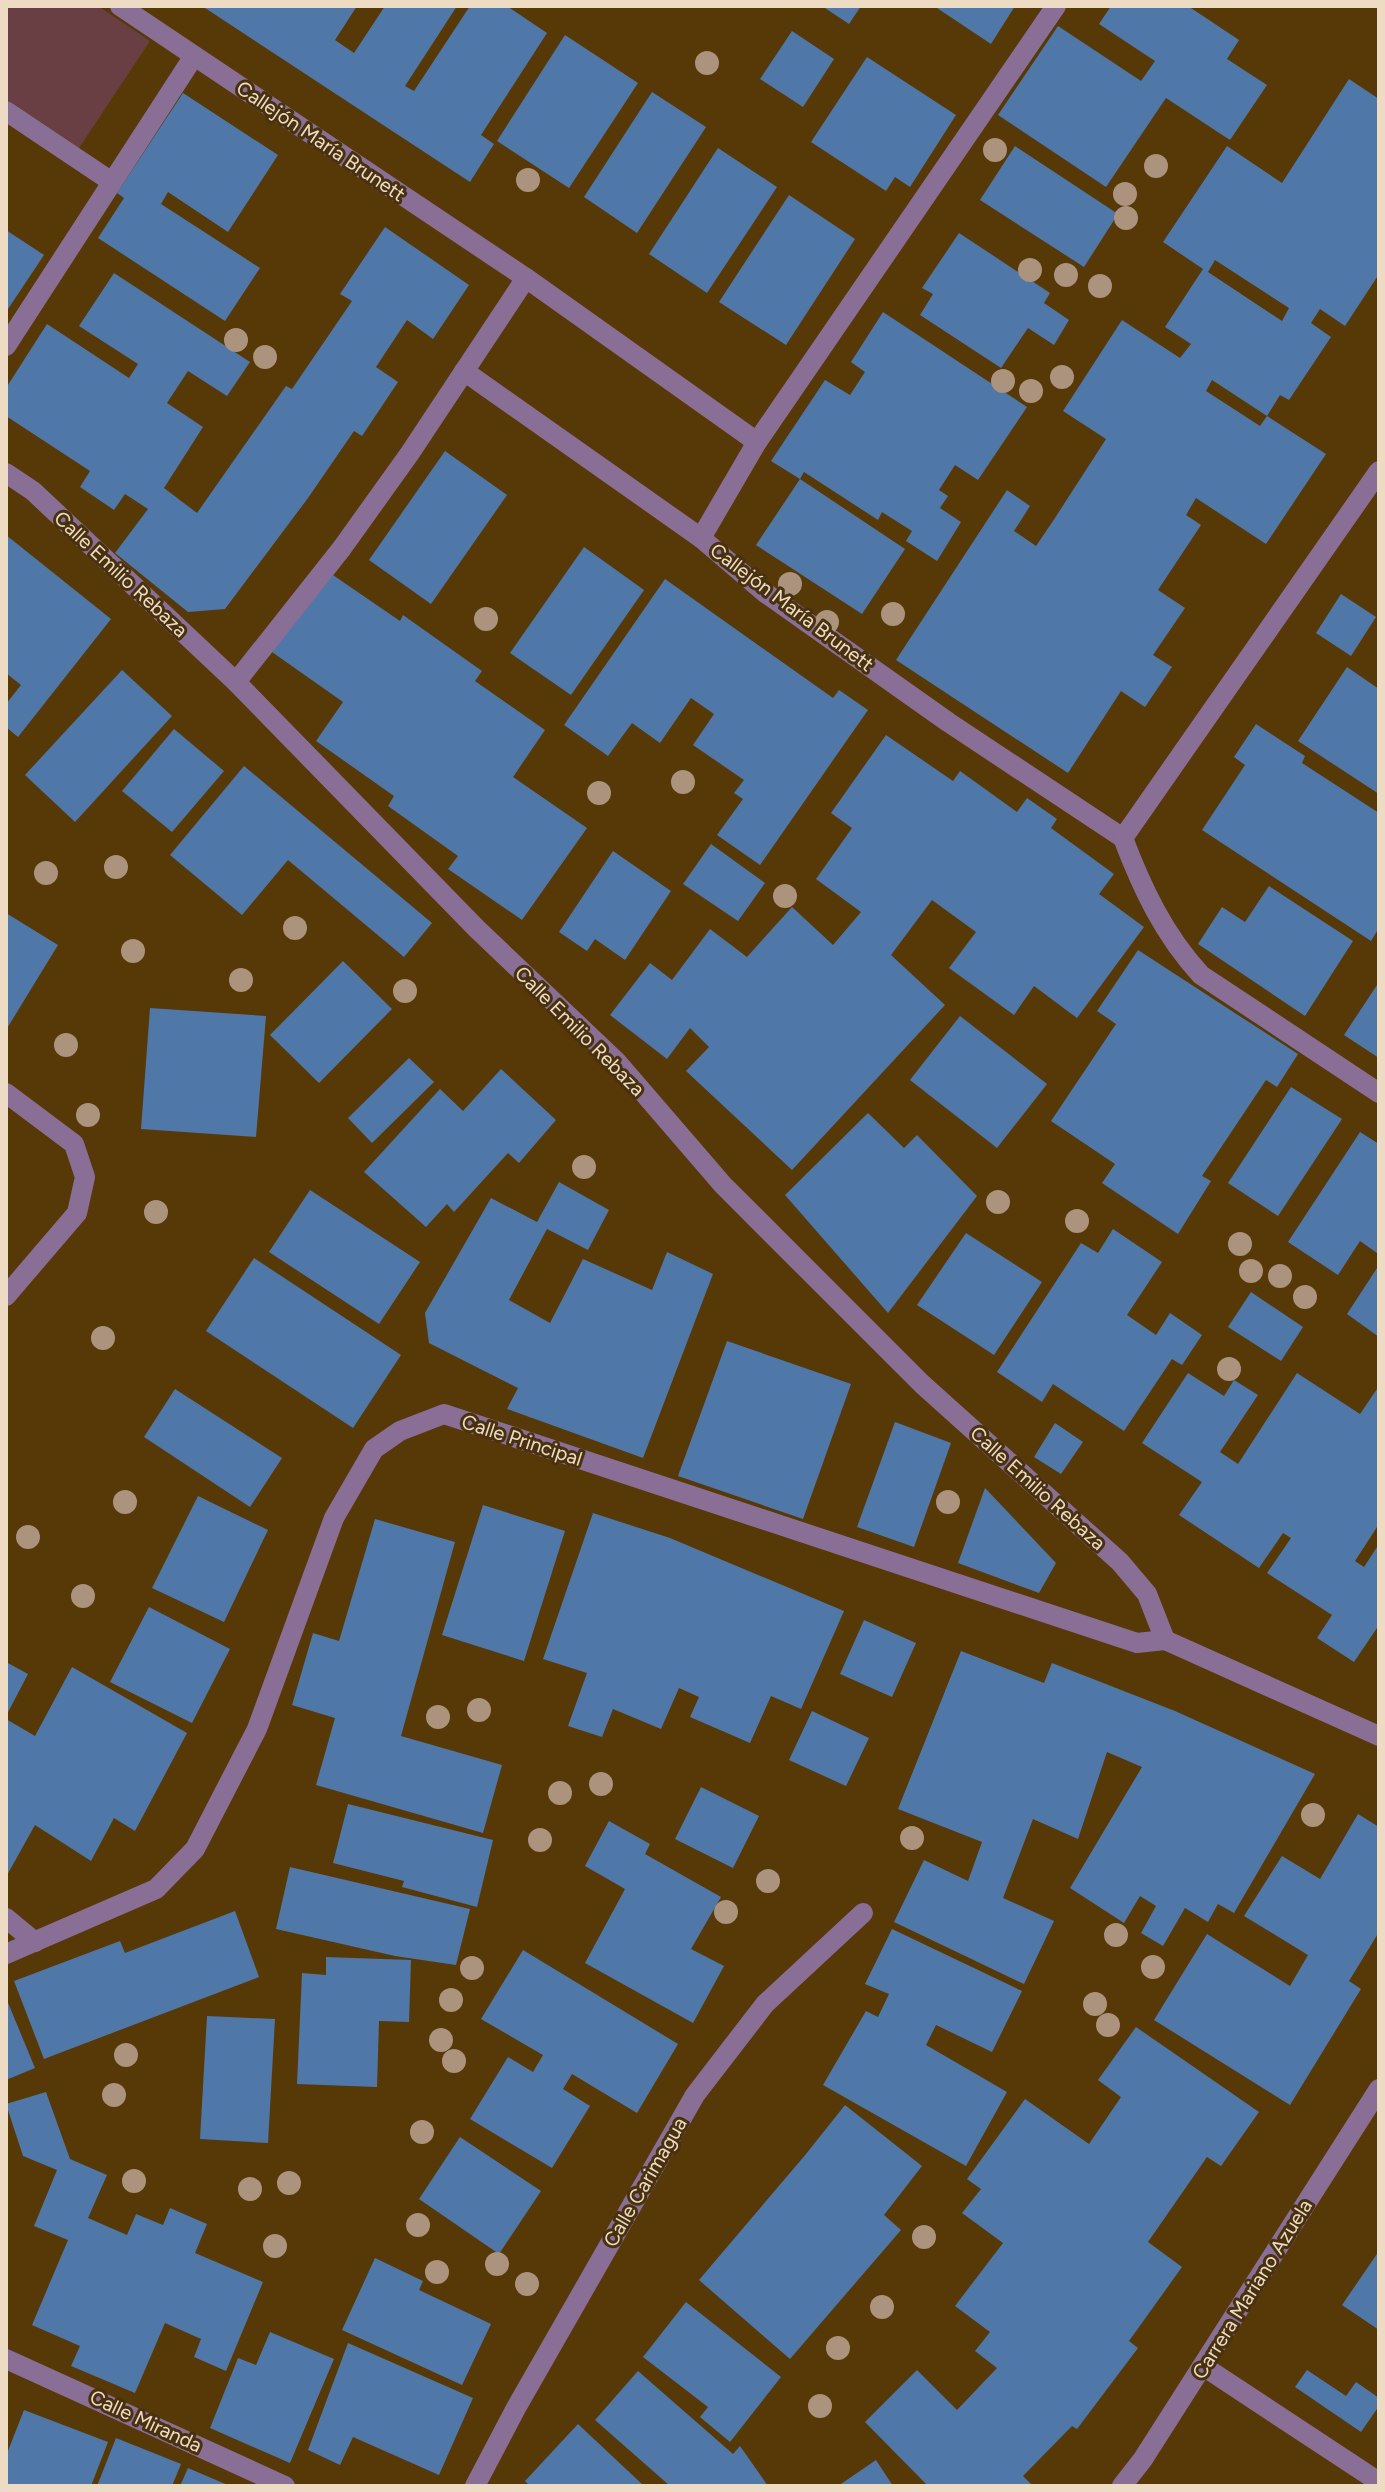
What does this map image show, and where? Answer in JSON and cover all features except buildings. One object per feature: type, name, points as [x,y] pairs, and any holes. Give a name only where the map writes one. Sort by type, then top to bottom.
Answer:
[{"type":"street","name":"Callejón María Brunett","points":[[120,6],[526,278],[757,442]]},
{"type":"street","points":[[701,538],[757,442],[1056,6]]},
{"type":"street","points":[[6,346],[194,56]]},
{"type":"street","points":[[6,111],[112,182]]},
{"type":"street","points":[[236,682],[342,548],[526,278]]},
{"type":"street","name":"Callejón María Brunett","points":[[464,371],[701,538],[789,609],[948,722],[1123,838]]},
{"type":"street","points":[[1379,471],[1123,838],[1139,881],[1163,926],[1181,954],[1201,975],[1379,1093]]},
{"type":"street","name":"Calle Emilio Rebaza","points":[[6,473],[33,491],[236,682],[477,929],[617,1062],[723,1185],[922,1384],[1120,1562],[1147,1594],[1165,1640]]},
{"type":"street","points":[[6,1093],[74,1144],[85,1177],[77,1213],[6,1296]]},
{"type":"street","name":"Calle Principal","points":[[6,1954],[156,1889],[195,1849],[257,1729],[334,1518],[358,1476],[374,1449],[400,1431],[444,1414],[1137,1643],[1165,1640]]},
{"type":"street","points":[[1165,1640],[1379,1736]]},
{"type":"street","name":"Calle Carimagua","points":[[475,2486],[516,2408],[695,2095],[765,2004],[863,1913]]},
{"type":"street","points":[[6,1918],[35,1942]]},
{"type":"street","name":"Carrera Mariano Azuela","points":[[1122,2486],[1143,2459],[1379,2089]]},
{"type":"street","name":"Calle Miranda","points":[[6,2359],[285,2486]]},
{"type":"street","points":[[1203,2366],[1379,2482]]},
{"type":"shaded area","points":[[6,6],[98,6],[150,41],[79,148],[6,99]]}]
